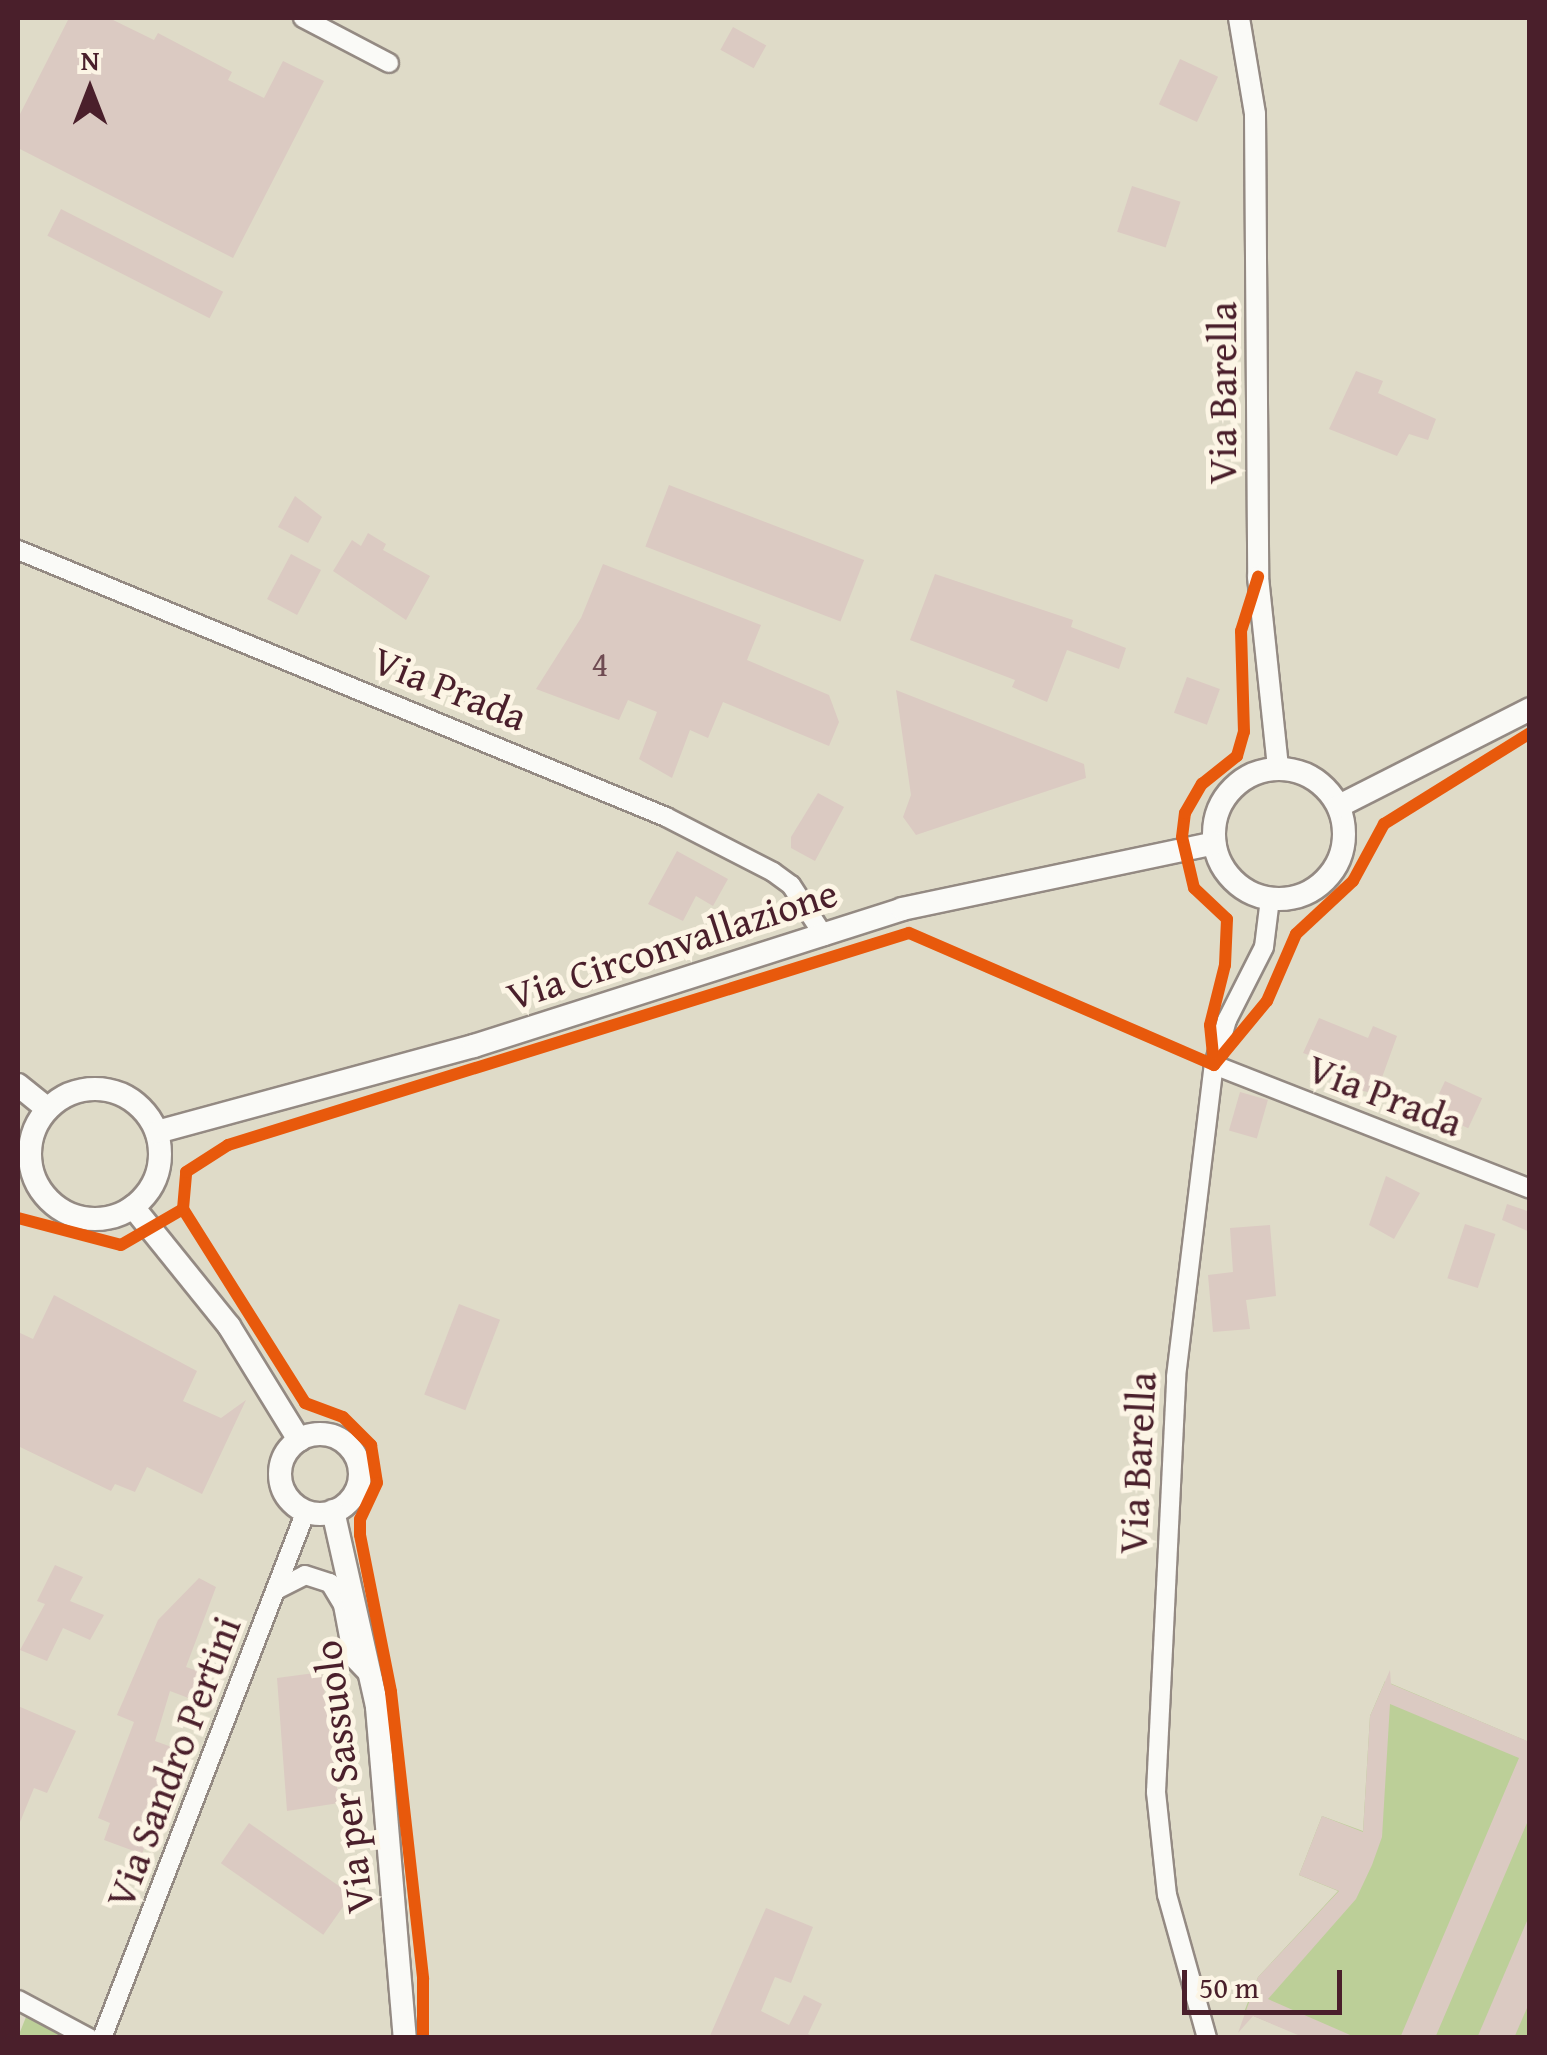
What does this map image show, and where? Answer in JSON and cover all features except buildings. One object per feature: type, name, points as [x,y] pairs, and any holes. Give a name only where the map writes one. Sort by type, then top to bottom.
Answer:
[{"type":"main road","points":[[1338,806],[1530,709]]},
{"type":"main road","points":[[1278,768],[1307,775],[1338,806],[1344,846],[1326,880],[1309,892],[1270,899],[1227,874],[1214,843],[1215,821],[1233,788],[1278,768]]},
{"type":"main road","name":"Via Circonvallazione","points":[[156,1132],[474,1046],[942,898],[1214,843]]},
{"type":"main road","points":[[18,1085],[48,1110]]},
{"type":"main road","points":[[100,1089],[134,1102],[156,1132],[154,1181],[133,1206],[117,1216],[79,1217],[27,1187],[33,1136],[48,1110],[80,1091],[100,1089]]},
{"type":"main road","points":[[133,1206],[210,1300],[282,1402],[299,1440]]},
{"type":"main road","points":[[332,1435],[356,1456],[357,1489],[333,1511],[306,1511],[288,1497],[280,1475],[285,1455],[299,1440],[332,1435]]},
{"type":"main road","name":"Via per Sassuolo","points":[[333,1511],[373,1678],[405,2038]]},
{"type":"street","points":[[302,18],[389,63]]},
{"type":"street","name":"Via Barella","points":[[1239,18],[1255,114],[1258,578],[1278,768]]},
{"type":"street","name":"Via Prada","points":[[18,550],[666,817],[774,872],[791,885],[824,936]]},
{"type":"street","name":"Via Barella","points":[[1207,2038],[1167,1896],[1156,1792],[1180,1320],[1214,1065],[1227,1020],[1264,947],[1270,899]]},
{"type":"street","name":"Via Prada","points":[[1214,1065],[1530,1190]]},
{"type":"street","name":"Via Sandro Pertini","points":[[102,2038],[306,1511]]},
{"type":"street","points":[[278,1588],[305,1575],[330,1582],[343,1605],[353,1658],[373,1678]]},
{"type":"street","points":[[18,2000],[88,2038]]},
{"type":"green space","points":[[1385,1681],[1529,1742],[1529,2037],[1305,2037],[1244,2012],[1258,1977],[1338,1891],[1299,1875],[1322,1816],[1363,1831],[1370,1716]]},
{"type":"green space","points":[[34,1997],[113,2037],[18,2037]]},
{"type":"cycle path","points":[[1214,1065],[1210,1025],[1225,965],[1227,919],[1194,888],[1182,837],[1185,813],[1202,784],[1237,756],[1244,732],[1241,631],[1258,577]]},
{"type":"cycle path","points":[[1214,1065],[1267,1001],[1296,934],[1353,881],[1384,824],[1530,733]]},
{"type":"cycle path","points":[[18,1218],[121,1245],[183,1209],[186,1172],[228,1145],[909,933],[1214,1065]]},
{"type":"cycle path","points":[[183,1209],[305,1403],[343,1417],[371,1445],[377,1483],[360,1519],[360,1535],[391,1692],[423,1979],[423,2038]]}]
